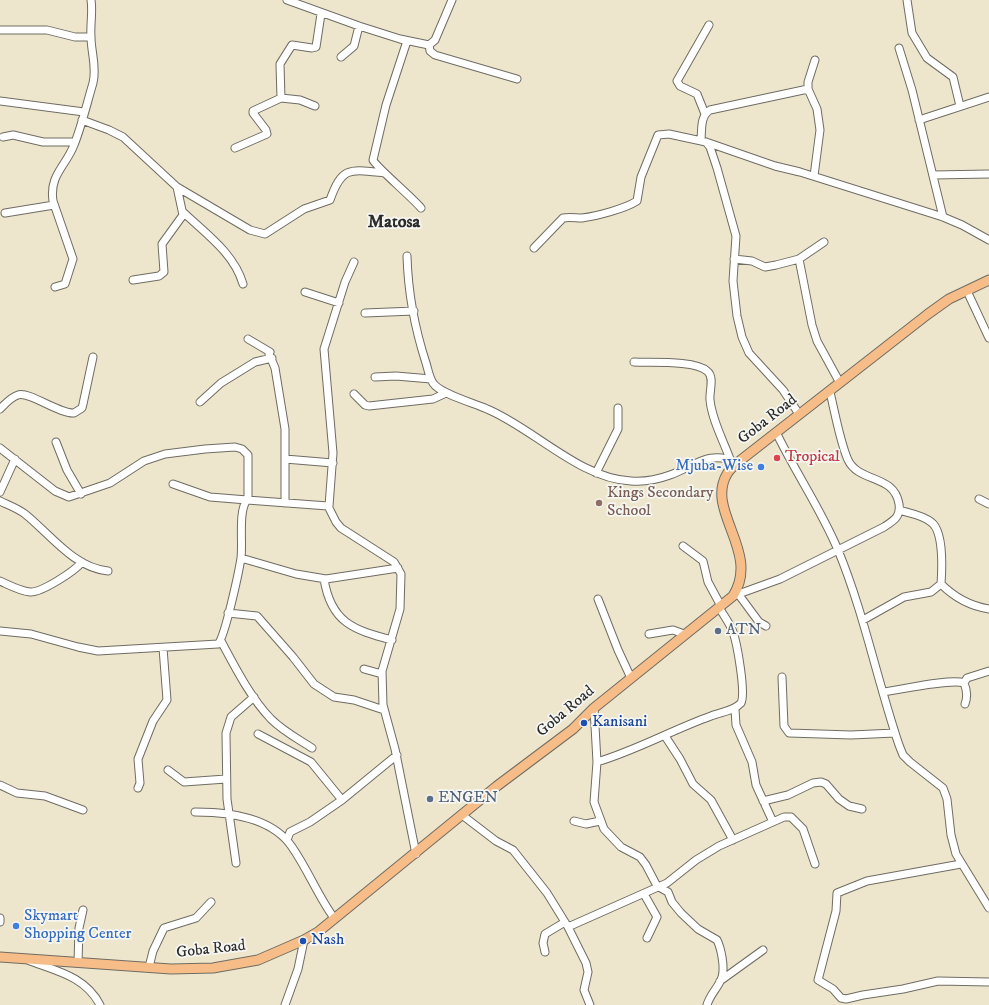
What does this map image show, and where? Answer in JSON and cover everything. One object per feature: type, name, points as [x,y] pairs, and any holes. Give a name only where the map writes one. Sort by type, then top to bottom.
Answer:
[{"type":"main road","name":"Goba Road","points":[[0,957],[25,960],[171,969],[213,968],[258,960],[304,940],[324,928],[334,918],[416,854],[462,815],[572,729],[594,708],[684,634],[720,606],[736,596],[740,583],[740,552],[723,505],[722,494],[727,475],[733,461],[776,432],[830,392],[949,299],[989,280]]},
{"type":"street","points":[[55,287],[65,284],[73,261],[54,205],[52,191],[55,178],[75,142],[94,74],[91,37],[91,0]]},
{"type":"street","points":[[287,0],[321,14],[407,41],[429,45]]},
{"type":"street","points":[[429,45],[435,40],[452,0]]},
{"type":"street","points":[[907,0],[912,33],[926,58],[953,77],[960,106]]},
{"type":"street","points":[[281,98],[280,64],[292,45],[312,48],[316,47],[321,14]]},
{"type":"street","points":[[709,24],[677,81],[680,86],[697,94],[705,114],[702,125],[704,140],[710,146],[736,236],[734,259],[734,298],[745,345],[749,353],[787,395],[799,414]]},
{"type":"street","points":[[341,57],[354,46],[359,26]]},
{"type":"street","points":[[0,30],[45,30],[73,36],[91,37]]},
{"type":"street","points":[[407,41],[386,105],[374,157],[374,164],[421,208]]},
{"type":"street","points":[[429,45],[430,51],[436,55],[517,79]]},
{"type":"street","points":[[899,48],[919,120],[943,217]]},
{"type":"street","points":[[814,176],[820,130],[816,109],[808,89],[810,72],[815,60]]},
{"type":"street","points":[[705,114],[715,108],[808,89]]},
{"type":"street","points":[[919,120],[989,97]]},
{"type":"street","points":[[235,148],[267,134],[266,130],[253,111],[281,98],[300,100],[315,106]]},
{"type":"street","points":[[0,101],[84,112]]},
{"type":"street","points":[[82,120],[123,137],[178,188],[250,230],[264,234],[304,209],[330,200],[335,186],[346,172],[354,170],[384,173]]},
{"type":"street","points":[[534,248],[563,218],[590,216],[629,206],[637,201],[641,177],[658,135],[669,134],[704,140],[775,166],[814,176],[943,217],[967,227],[989,240]]},
{"type":"street","points":[[3,137],[13,135],[43,142],[75,142]]},
{"type":"street","points":[[933,175],[989,174]]},
{"type":"street","points":[[133,280],[159,276],[164,272],[162,244],[182,217],[183,212],[178,188]]},
{"type":"street","points":[[5,213],[54,205]]},
{"type":"street","points":[[183,212],[230,257],[239,272],[243,284]]},
{"type":"street","points":[[734,259],[752,261],[766,267],[799,259],[824,242]]},
{"type":"street","points":[[406,256],[408,281],[421,346],[431,380],[435,386],[446,393],[496,413],[596,473],[608,478],[638,481],[669,475],[708,458],[716,457],[733,461]]},
{"type":"street","points":[[799,259],[812,325],[817,341],[840,383]]},
{"type":"street","points":[[354,262],[345,282],[324,348],[333,463],[329,506],[336,522],[341,528],[394,562],[401,577],[401,600],[392,640],[382,674],[384,710],[397,755],[412,843],[416,854]]},
{"type":"street","points":[[967,291],[989,338]]},
{"type":"street","points":[[306,292],[339,303]]},
{"type":"street","points":[[364,313],[414,311]]},
{"type":"street","points":[[248,339],[270,352],[269,354],[275,368],[285,429],[285,503]]},
{"type":"street","points":[[0,409],[14,397],[22,394],[64,412],[74,413],[82,408],[93,357]]},
{"type":"street","points":[[200,402],[221,383],[255,362],[272,358]]},
{"type":"street","points":[[634,362],[676,363],[696,366],[708,372],[711,378],[710,397],[712,411],[733,461]]},
{"type":"street","points":[[375,376],[413,377],[431,380]]},
{"type":"street","points":[[766,626],[759,622],[736,596],[780,580],[897,518],[899,510],[898,497],[892,488],[872,476],[857,471],[848,460],[830,392]]},
{"type":"street","points":[[354,394],[365,405],[369,406],[433,399],[446,393]]},
{"type":"street","points":[[596,473],[618,429],[618,408]]},
{"type":"street","points":[[776,432],[826,522],[838,550],[863,620],[895,733],[903,755],[943,788],[947,799],[953,843],[962,864],[989,908]]},
{"type":"street","points":[[56,442],[68,470],[81,494]]},
{"type":"street","points":[[0,448],[60,494],[72,497],[110,483],[139,464],[160,455],[235,447],[242,449],[248,455],[248,499],[244,505],[241,558],[221,641],[214,646],[87,650],[31,634],[0,631]]},
{"type":"street","points":[[0,492],[15,459]]},
{"type":"street","points":[[285,459],[333,463]]},
{"type":"street","points":[[173,484],[204,495],[222,499],[248,499],[329,506]]},
{"type":"street","points":[[979,499],[989,504]]},
{"type":"street","points":[[0,501],[25,514],[82,562],[93,569],[108,571]]},
{"type":"street","points":[[863,620],[904,597],[931,592],[941,584],[943,561],[936,527],[928,520],[899,510]]},
{"type":"street","points":[[597,762],[665,736],[683,726],[734,709],[741,703],[743,698],[736,642],[732,628],[708,582],[703,561],[683,546]]},
{"type":"street","points":[[241,558],[296,574],[324,579],[398,568]]},
{"type":"street","points":[[0,581],[26,592],[34,592],[72,571],[82,562]]},
{"type":"street","points":[[324,579],[327,595],[344,622],[354,628],[392,640]]},
{"type":"street","points":[[941,584],[950,594],[964,601],[989,609]]},
{"type":"street","points":[[598,599],[618,650],[631,678]]},
{"type":"street","points":[[228,613],[257,616],[293,657],[308,678],[334,697],[354,700],[384,710]]},
{"type":"street","points":[[649,634],[674,630],[684,634]]},
{"type":"street","points":[[221,641],[254,697],[272,720],[312,748]]},
{"type":"street","points":[[138,788],[140,784],[138,759],[153,721],[167,700],[163,648]]},
{"type":"street","points":[[364,669],[382,674]]},
{"type":"street","points":[[965,704],[967,696],[964,683],[967,678],[989,671]]},
{"type":"street","points":[[782,677],[784,726],[789,732],[851,735],[895,733]]},
{"type":"street","points":[[883,692],[948,681],[964,683]]},
{"type":"street","points":[[236,863],[228,813],[226,736],[228,723],[233,715],[254,697]]},
{"type":"street","points":[[594,708],[597,762],[594,797],[600,821],[608,834],[621,847],[640,858],[658,887],[668,892],[680,913],[698,929],[717,940],[722,968],[722,977],[707,1005]]},
{"type":"street","points":[[734,709],[736,725],[752,762],[755,783],[773,822]]},
{"type":"street","points":[[258,734],[311,762],[342,800]]},
{"type":"street","points":[[665,736],[680,759],[693,784],[711,800],[733,840]]},
{"type":"street","points":[[287,840],[290,832],[310,822],[342,800],[397,755]]},
{"type":"street","points":[[168,770],[184,782],[226,779]]},
{"type":"street","points":[[763,801],[788,794],[813,783],[821,782],[826,784],[849,806],[862,809]]},
{"type":"street","points":[[0,785],[17,793],[45,796],[83,810]]},
{"type":"street","points":[[195,812],[240,815],[265,825],[287,840],[334,918]]},
{"type":"street","points":[[462,815],[496,841],[513,850],[544,889],[567,924],[587,965],[588,972],[584,990],[590,1005]]},
{"type":"street","points":[[545,952],[543,943],[545,934],[644,894],[667,883],[704,854],[787,816],[796,821],[803,829],[815,864]]},
{"type":"street","points":[[574,820],[586,824],[600,821]]},
{"type":"street","points":[[962,864],[867,881],[837,893],[836,911],[818,980],[833,989],[841,998],[846,999],[938,981],[989,982]]},
{"type":"street","points":[[644,894],[657,917],[648,938]]},
{"type":"street","points":[[149,967],[153,952],[164,928],[196,918],[211,902]]},
{"type":"street","points":[[78,963],[79,928],[83,910]]},
{"type":"street","points":[[285,1005],[298,969],[304,940]]},
{"type":"street","points":[[720,981],[763,950]]},
{"type":"street","points":[[25,960],[62,973],[80,982],[92,992],[100,1005]]},
{"type":"place","name":"Tropical","points":[[777,458]]},
{"type":"place","name":"Mjuba-Wise","points":[[761,467]]},
{"type":"place","name":"Kings Secondary School","points":[[599,503]]},
{"type":"place","name":"ATN","points":[[718,631]]},
{"type":"place","name":"Kanisani","points":[[584,723]]},
{"type":"place","name":"ENGEN","points":[[430,799]]},
{"type":"place","name":"Skymart Shopping Center","points":[[16,926]]},
{"type":"place","name":"Nash","points":[[303,941]]},
{"type":"district","name":"Matosa","points":[[394,223]]}]
